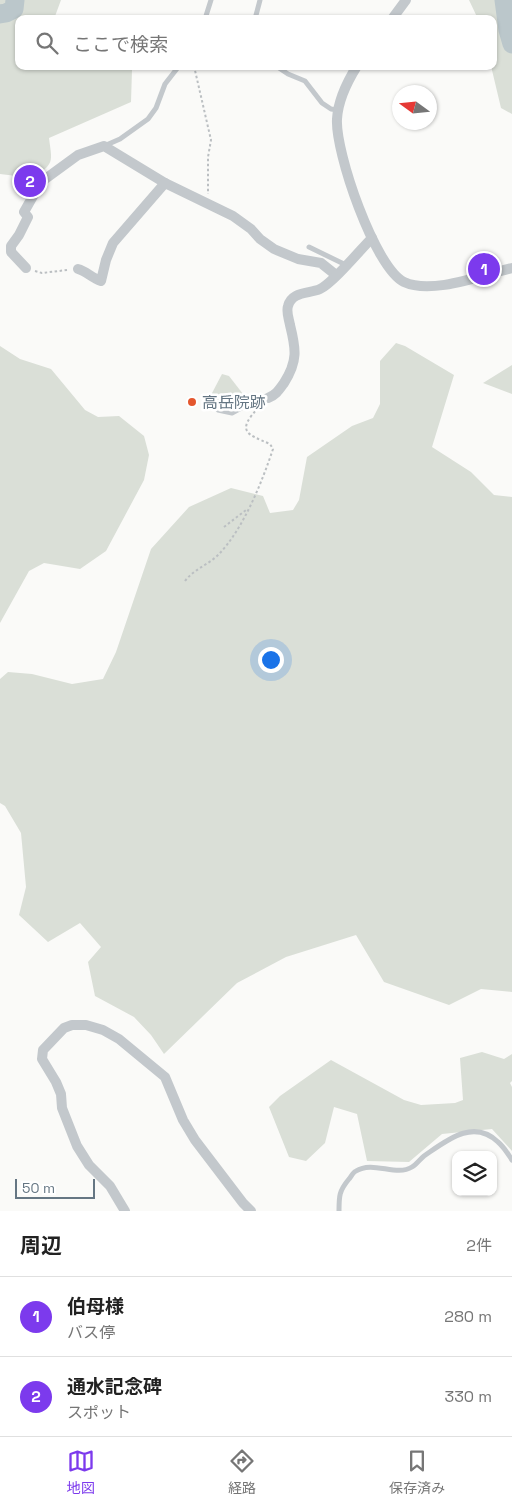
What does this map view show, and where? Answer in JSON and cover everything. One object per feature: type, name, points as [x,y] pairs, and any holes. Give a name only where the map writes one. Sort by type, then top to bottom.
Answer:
[{"type":"street","points":[[395,15],[406,0]]},
{"type":"street","points":[[355,70],[343,92],[336,120],[342,159],[372,238],[393,273],[403,281],[418,286],[436,287],[512,268]]},
{"type":"street","points":[[26,268],[11,252],[11,246],[28,217],[24,212],[41,182],[78,155],[104,146],[165,183],[233,216],[274,249],[298,259],[321,263],[336,275]]},
{"type":"street","points":[[78,269],[92,278],[101,281],[113,242],[165,183]]},
{"type":"street","points":[[268,398],[277,393],[291,373],[296,356],[287,313],[291,299],[297,294],[320,289],[372,238]]},
{"type":"street","points":[[125,1211],[110,1186],[89,1165],[77,1146],[64,1116],[61,1094],[42,1060],[42,1050],[64,1028],[72,1025],[86,1025],[103,1030],[120,1039],[166,1077],[183,1120],[195,1140],[242,1203],[251,1211]]},
{"type":"lane","points":[[206,15],[211,0]]},
{"type":"lane","points":[[256,15],[260,0]]},
{"type":"lane","points":[[104,146],[120,139],[148,119],[156,108],[165,84],[176,70]]},
{"type":"lane","points":[[282,70],[305,81],[322,103],[331,109],[338,110]]},
{"type":"lane","points":[[308,247],[346,265]]},
{"type":"lane","points":[[218,410],[232,413],[254,401],[268,398]]},
{"type":"lane","points":[[339,1211],[339,1196],[342,1188],[356,1170],[370,1167],[400,1170],[412,1167],[421,1158],[464,1132],[485,1133],[498,1142],[512,1160]]},
{"type":"path","points":[[195,70],[211,140],[208,157],[208,203]]},
{"type":"path","points":[[26,268],[42,273],[78,269]]},
{"type":"path","points":[[185,581],[190,573],[216,557],[230,542],[248,510],[272,449],[270,444],[249,434],[246,426],[252,414],[268,398]]},
{"type":"path","points":[[224,527],[248,510]]},
{"type":"shaded area","points":[[0,0],[61,0],[55,15],[15,15],[15,70],[132,70],[131,102],[49,138],[51,157],[49,165],[33,178],[0,174]]},
{"type":"shaded area","points":[[469,0],[512,0],[512,114],[501,108],[492,70],[497,70],[497,15],[476,15]]},
{"type":"shaded area","points":[[396,343],[405,346],[454,375],[432,447],[471,472],[494,495],[512,497],[512,992],[481,989],[449,1005],[384,982],[356,935],[286,957],[237,983],[164,1054],[151,1035],[134,1017],[95,996],[88,962],[101,947],[80,923],[48,942],[19,915],[26,887],[21,833],[5,806],[0,803],[0,679],[8,672],[32,674],[72,684],[103,679],[116,652],[151,549],[189,507],[231,488],[263,496],[270,513],[293,510],[299,500],[307,457],[352,426],[373,418],[380,404],[380,361]]},
{"type":"shaded area","points":[[0,346],[20,359],[51,369],[85,410],[98,417],[119,416],[144,436],[149,455],[144,480],[106,551],[80,569],[44,563],[29,571],[0,623]]},
{"type":"shaded area","points":[[512,365],[512,394],[483,383]]},
{"type":"shaded area","points":[[222,374],[229,376],[243,394],[240,403],[227,410],[214,406],[211,395]]},
{"type":"shaded area","points":[[482,1052],[504,1059],[512,1054],[512,1081],[510,1083],[512,1087],[512,1151],[492,1129],[442,1134],[409,1162],[367,1161],[357,1114],[334,1107],[325,1143],[306,1161],[289,1157],[269,1107],[280,1096],[331,1060],[404,1100],[421,1105],[455,1103],[463,1100],[460,1058]]},
{"type":"waterway","points":[[0,14],[14,9],[15,0]]},
{"type":"waterway","points":[[504,0],[512,44]]},
{"type":"place","name":"通水記念碑","points":[[30,181]]},
{"type":"place","name":"伯母様","points":[[484,269]]},
{"type":"place","name":"高岳院跡","points":[[192,402]]}]
